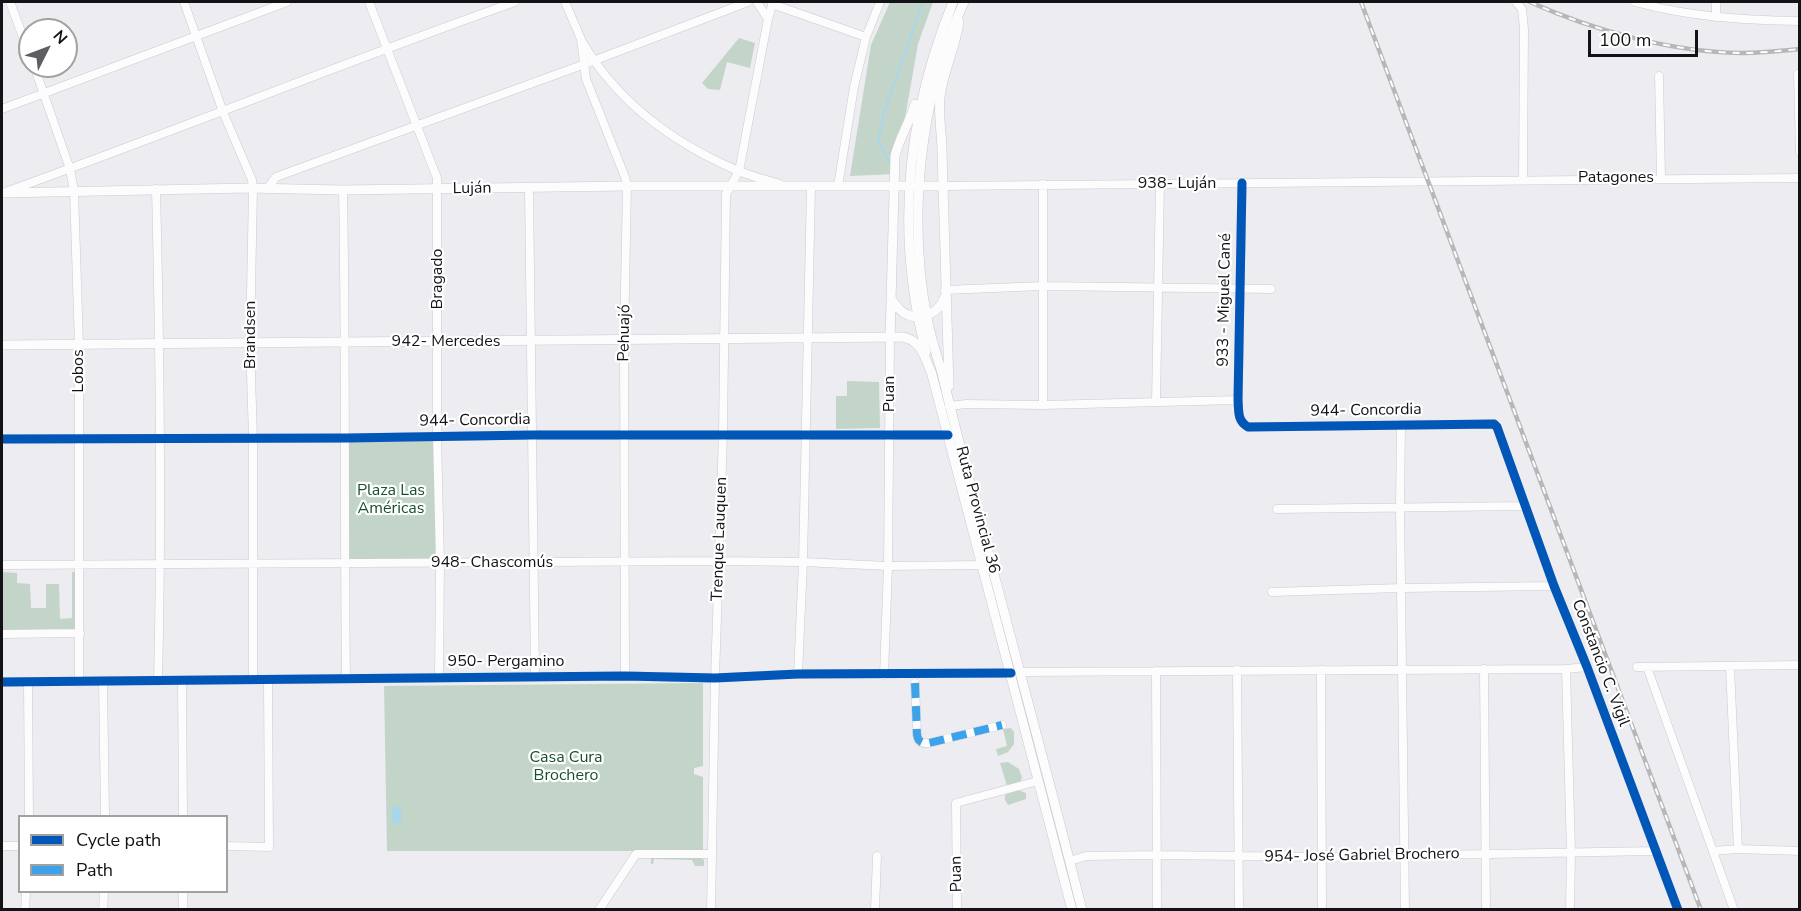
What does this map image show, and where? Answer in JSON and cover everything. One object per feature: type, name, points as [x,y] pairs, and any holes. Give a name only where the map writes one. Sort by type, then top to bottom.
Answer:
[{"type":"main road","name":"Ruta Provincial 36","points":[[959,3],[931,62],[916,129],[914,186],[922,316],[932,374],[982,565],[1083,909]]},
{"type":"main road","name":"Ruta Provincial 36","points":[[914,186],[934,90],[959,3]]},
{"type":"main road","points":[[949,406],[940,97],[958,32],[959,3]]},
{"type":"main road","name":"Puan","points":[[890,338],[896,151],[910,122],[925,72],[931,62]]},
{"type":"main road","name":"Luján","points":[[2,193],[156,189],[942,186]]},
{"type":"main road","points":[[891,298],[906,315],[922,316],[933,313],[942,304],[945,290]]},
{"type":"main road","name":"Ruta Provincial 36","points":[[922,316],[949,406],[1015,672],[1038,781],[1072,909]]},
{"type":"main road","name":"942- Mercedes","points":[[2,345],[890,338],[909,339],[918,344],[932,374]]},
{"type":"street","points":[[2,4],[9,2],[18,25]]},
{"type":"street","name":"Brandsen","points":[[184,2],[224,112],[252,180],[253,189],[250,343],[253,438],[253,680]]},
{"type":"street","points":[[2,109],[287,2]]},
{"type":"street","name":"Bragado","points":[[369,2],[437,178],[439,678]]},
{"type":"street","points":[[2,193],[224,112],[386,48],[515,2]]},
{"type":"street","name":"Pehuajó","points":[[565,2],[581,39],[586,80],[627,186],[624,340],[625,676]]},
{"type":"street","points":[[267,189],[276,177],[748,2]]},
{"type":"street","points":[[757,2],[768,19]]},
{"type":"street","points":[[838,186],[854,87],[866,37],[880,2]]},
{"type":"street","points":[[1516,2],[1522,9],[1524,29],[1523,179]]},
{"type":"street","points":[[1635,2],[1675,12],[1716,17],[1800,21]]},
{"type":"street","points":[[1716,2],[1716,17]]},
{"type":"street","points":[[739,171],[772,3],[866,37]]},
{"type":"street","points":[[581,39],[593,61],[625,97],[661,129],[699,153],[739,171],[788,187]]},
{"type":"street","points":[[1798,74],[1800,152]]},
{"type":"street","points":[[1659,76],[1661,178]]},
{"type":"street","name":"Lobos","points":[[38,78],[70,169],[74,191],[80,439],[79,682]]},
{"type":"street","name":"Trenque Lauquen","points":[[711,909],[715,678],[723,434],[726,194],[739,171]]},
{"type":"street","name":"Patagones","points":[[1412,180],[1800,178]]},
{"type":"street","name":"938- Luján","points":[[942,186],[1412,180]]},
{"type":"street","name":"933 - Miguel Cané","points":[[1239,418],[1242,183]]},
{"type":"street","points":[[1043,184],[1043,405]]},
{"type":"street","points":[[1156,402],[1160,184]]},
{"type":"street","points":[[798,674],[803,562],[811,187]]},
{"type":"street","points":[[529,188],[535,677]]},
{"type":"street","points":[[156,189],[160,344],[161,565],[158,681]]},
{"type":"street","points":[[343,190],[346,342],[344,438],[346,680]]},
{"type":"street","points":[[945,290],[1042,286],[1271,289]]},
{"type":"street","name":"Puan","points":[[884,675],[888,566],[890,338]]},
{"type":"street","points":[[949,406],[1238,400]]},
{"type":"street","name":"944- Concordia","points":[[1239,418],[1248,427],[1494,424],[1497,427]]},
{"type":"street","points":[[1401,425],[1405,909]]},
{"type":"street","name":"Constancio C. Vigil","points":[[1497,427],[1554,586],[1678,909]]},
{"type":"street","name":"944- Concordia","points":[[2,439],[624,434],[948,435]]},
{"type":"street","points":[[1276,509],[1526,506]]},
{"type":"street","name":"948- Chascomús","points":[[2,565],[720,561],[888,566],[982,565]]},
{"type":"street","points":[[1272,592],[1554,586]]},
{"type":"street","points":[[2,634],[80,633]]},
{"type":"street","points":[[1637,667],[1800,665]]},
{"type":"street","points":[[1730,666],[1738,849]]},
{"type":"street","name":"950- Pergamino","points":[[2,682],[625,676],[715,678],[798,674],[1566,669],[1587,667]]},
{"type":"street","points":[[1647,667],[1734,909]]},
{"type":"street","points":[[1484,669],[1486,909]]},
{"type":"street","points":[[1566,669],[1571,853],[1570,909]]},
{"type":"street","points":[[1237,670],[1239,909]]},
{"type":"street","points":[[1321,670],[1322,909]]},
{"type":"street","points":[[1156,671],[1157,909]]},
{"type":"street","points":[[228,846],[269,847],[268,680]]},
{"type":"street","points":[[104,681],[105,815]]},
{"type":"street","points":[[182,681],[183,815]]},
{"type":"street","points":[[28,682],[29,815]]},
{"type":"street","points":[[915,683],[917,735],[919,741],[923,743],[1002,725]]},
{"type":"street","name":"Puan","points":[[957,909],[956,803],[1038,781]]},
{"type":"street","points":[[2,846],[18,846]]},
{"type":"street","points":[[1713,851],[1738,849],[1800,851]]},
{"type":"street","name":"954- José Gabriel Brochero","points":[[1070,861],[1086,856],[1321,857],[1655,851]]},
{"type":"street","points":[[599,909],[636,854],[712,854]]},
{"type":"street","points":[[875,909],[877,856]]},
{"type":"street","points":[[25,909],[26,893]]},
{"type":"street","points":[[103,909],[104,893]]},
{"type":"street","points":[[183,893],[183,909]]},
{"type":"green space","points":[[890,2],[933,2],[918,44],[895,174],[850,176],[871,45]]},
{"type":"green space","points":[[739,38],[755,43],[750,68],[727,62],[720,90],[708,89],[702,83]]},
{"type":"green space","points":[[847,381],[879,382],[880,428],[836,429],[836,396],[847,396]]},
{"type":"green space","name":"Plaza Las Américas","points":[[437,436],[440,563],[345,564],[344,438]]},
{"type":"green space","points":[[2,572],[17,573],[17,583],[30,584],[31,608],[46,608],[46,584],[59,584],[60,619],[72,618],[72,572],[76,572],[76,630],[2,630]]},
{"type":"green space","name":"Casa Cura Brochero","points":[[703,683],[703,766],[694,768],[694,774],[703,777],[703,851],[387,851],[384,686]]},
{"type":"green space","points":[[1011,728],[1014,732],[1014,744],[1008,752],[998,756],[996,749],[1007,746],[1003,729]]},
{"type":"green space","points":[[1008,762],[1019,769],[1022,778],[1020,782],[1007,786],[1000,763]]},
{"type":"green space","points":[[1018,790],[1026,793],[1026,799],[1008,805],[1005,795]]},
{"type":"green space","points":[[651,857],[702,858],[704,866],[695,866],[692,860],[654,859],[651,864]]},
{"type":"water","points":[[392,807],[401,807],[401,823],[392,823]]},
{"type":"waterway","points":[[891,165],[878,141],[884,112],[923,2]]},
{"type":"railway","points":[[1361,2],[1701,910]]},
{"type":"railway","points":[[1530,2],[1605,30],[1687,49],[1740,53],[1800,49]]},
{"type":"marked path","points":[[915,683],[917,735],[921,742],[929,743],[1002,725]]},
{"type":"cycle path","points":[[1242,183],[1238,400],[1242,422],[1248,427],[1494,424],[1497,427],[1554,586],[1587,667],[1678,910]]},
{"type":"cycle path","points":[[2,439],[948,435]]},
{"type":"cycle path","points":[[2,682],[625,676],[715,678],[798,674],[1011,673]]}]
